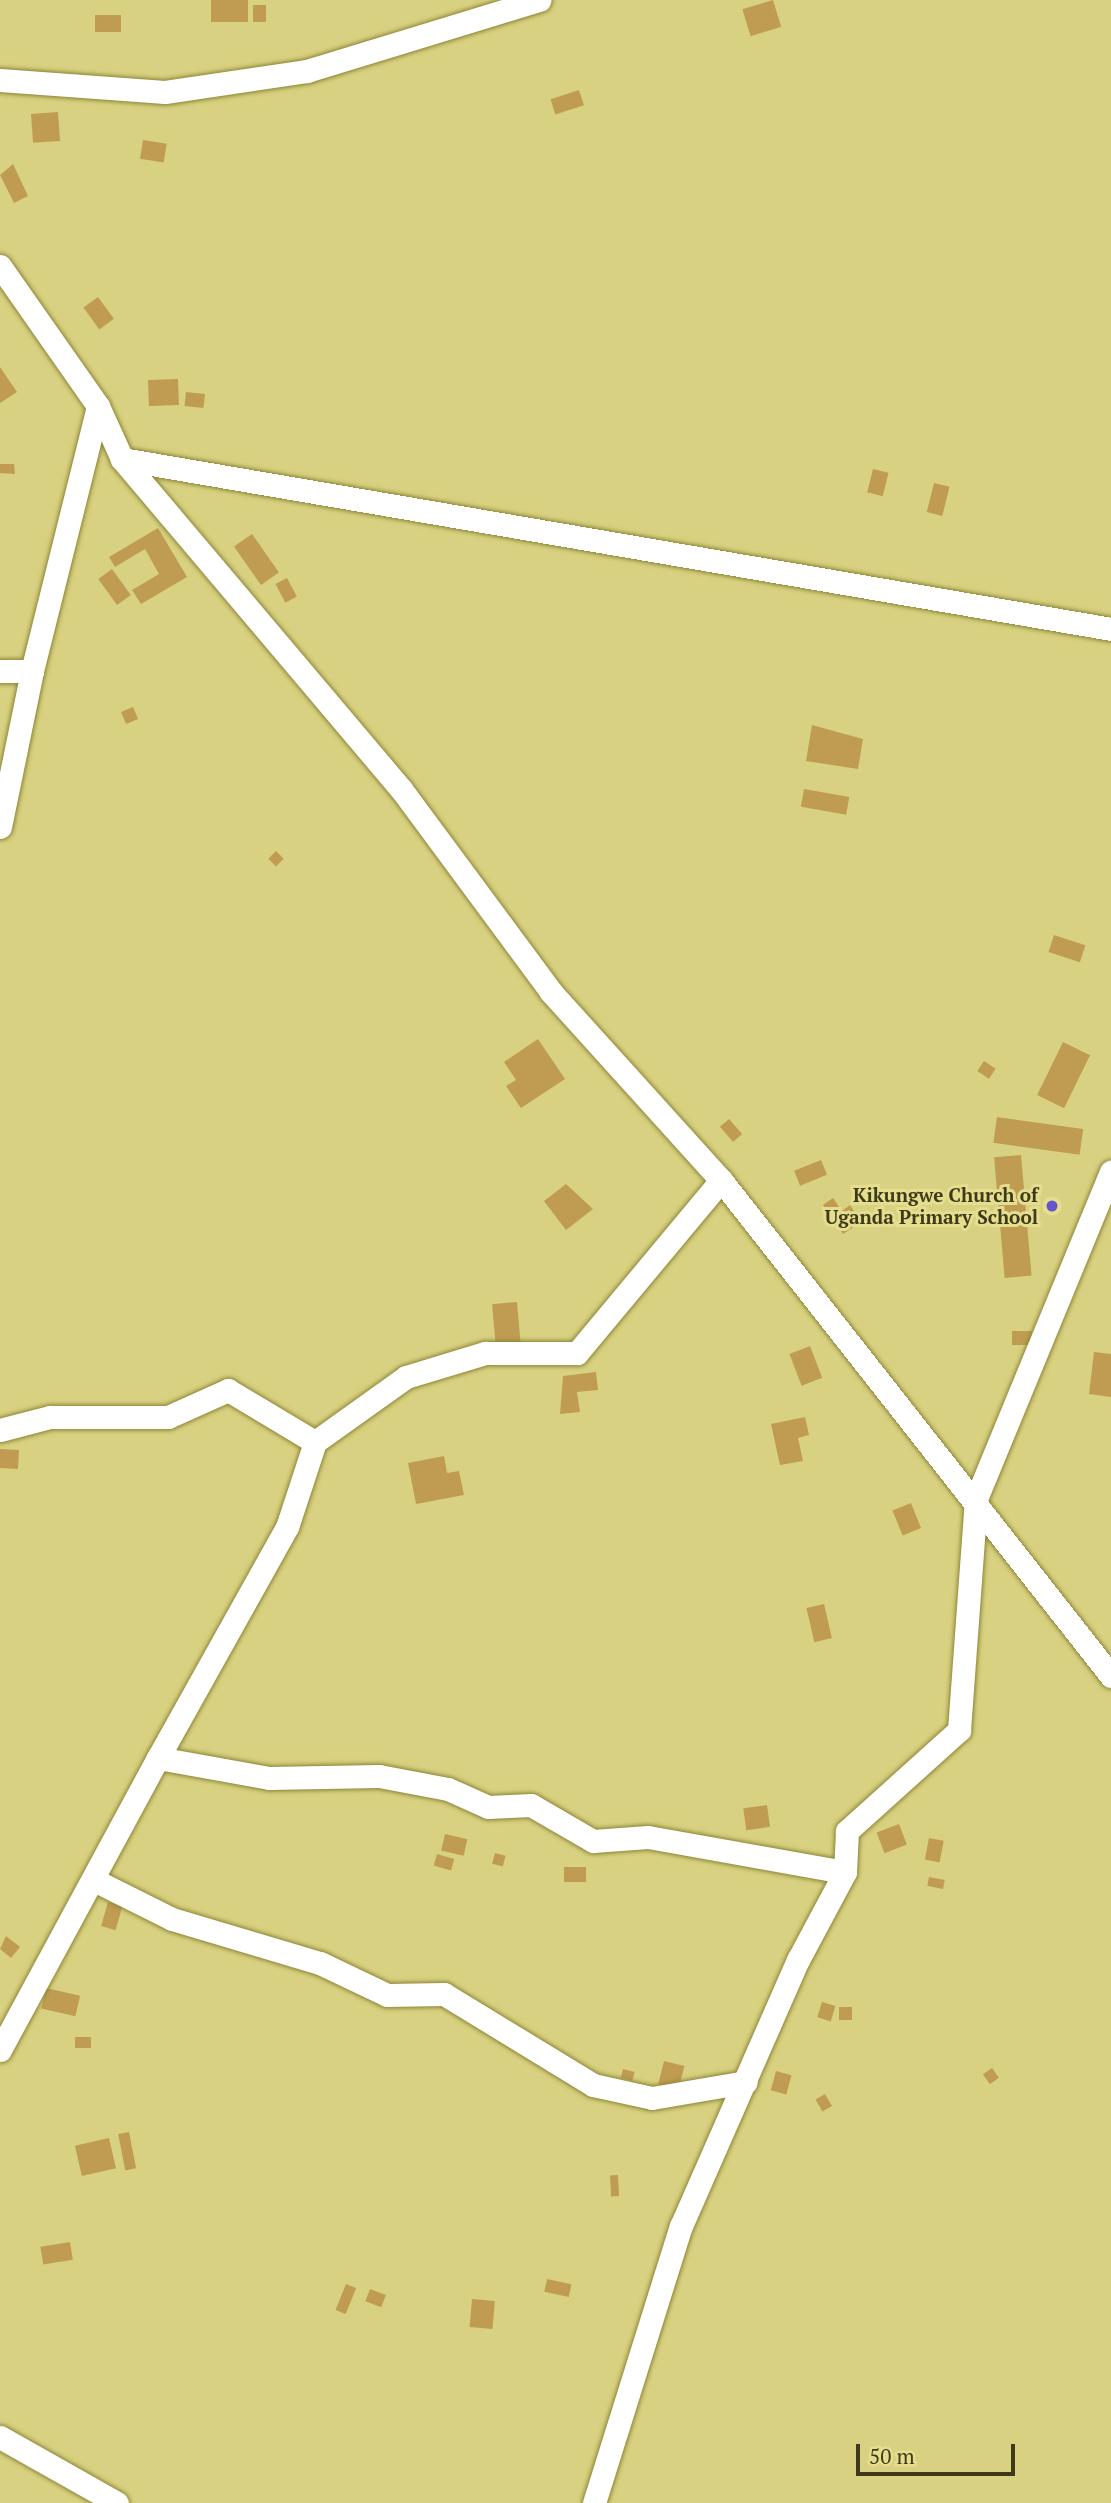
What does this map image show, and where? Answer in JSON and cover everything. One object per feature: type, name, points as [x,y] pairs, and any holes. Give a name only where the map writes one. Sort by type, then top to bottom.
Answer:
[{"type":"street","points":[[0,80],[165,92],[307,71],[539,0]]},
{"type":"street","points":[[0,265],[98,406],[122,459],[401,789],[551,992],[721,1180],[976,1499],[1111,1676]]},
{"type":"street","points":[[0,827],[32,671],[98,406]]},
{"type":"street","points":[[122,459],[1111,629]]},
{"type":"street","points":[[0,671],[32,671]]},
{"type":"street","points":[[594,2503],[681,2226],[845,1872],[847,1831],[959,1730],[976,1499],[1111,1172]]},
{"type":"street","points":[[0,2050],[96,1881],[158,1758],[287,1527],[315,1442],[406,1377],[485,1353],[577,1353],[721,1180]]},
{"type":"street","points":[[0,1430],[50,1417],[168,1417],[228,1390],[315,1442]]},
{"type":"street","points":[[158,1758],[270,1778],[379,1776],[448,1789],[488,1807],[531,1805],[593,1841],[648,1837],[845,1872]]},
{"type":"street","points":[[96,1881],[172,1919],[320,1963],[387,1995],[444,1994],[593,2085],[652,2098],[746,2082]]},
{"type":"street","points":[[0,2437],[117,2503]]},
{"type":"building","points":[[211,0],[248,0],[248,22],[211,22]]},
{"type":"building","points":[[773,0],[781,27],[751,36],[742,9]]},
{"type":"building","points":[[253,5],[266,5],[266,22],[253,22]]},
{"type":"building","points":[[95,15],[121,15],[121,32],[95,32]]},
{"type":"building","points":[[579,90],[584,105],[555,114],[550,99]]},
{"type":"building","points":[[58,112],[60,141],[33,143],[31,114]]},
{"type":"building","points":[[143,140],[167,144],[164,163],[140,159]]},
{"type":"building","points":[[13,164],[28,196],[14,203],[0,175]]},
{"type":"building","points":[[98,297],[114,319],[99,329],[83,308]]},
{"type":"building","points":[[0,367],[17,392],[0,403]]},
{"type":"building","points":[[178,379],[179,405],[149,406],[148,380]]},
{"type":"building","points":[[186,392],[205,394],[203,408],[185,406]]},
{"type":"building","points":[[0,464],[14,464],[15,474],[0,473]]},
{"type":"building","points":[[873,469],[889,473],[883,496],[867,492]]},
{"type":"building","points":[[934,483],[950,487],[942,516],[927,512]]},
{"type":"building","points":[[158,528],[187,577],[141,604],[132,590],[159,574],[145,549],[115,567],[109,557]]},
{"type":"building","points":[[252,534],[279,573],[261,585],[234,547]]},
{"type":"building","points":[[112,569],[131,595],[117,605],[98,579]]},
{"type":"building","points":[[287,578],[297,597],[285,603],[276,584]]},
{"type":"building","points":[[133,707],[138,719],[126,724],[121,712]]},
{"type":"building","points":[[812,725],[863,739],[858,769],[806,761]]},
{"type":"building","points":[[804,789],[849,797],[846,815],[801,807]]},
{"type":"building","points":[[276,851],[284,859],[276,867],[268,859]]},
{"type":"building","points":[[1054,935],[1085,945],[1080,962],[1048,952]]},
{"type":"building","points":[[538,1039],[565,1079],[521,1108],[506,1086],[516,1080],[504,1062]]},
{"type":"building","points":[[1063,1042],[1090,1055],[1064,1108],[1037,1095]]},
{"type":"building","points":[[984,1061],[996,1069],[989,1079],[977,1071]]},
{"type":"building","points":[[997,1117],[1083,1129],[1080,1155],[993,1143]]},
{"type":"building","points":[[729,1119],[742,1134],[733,1142],[720,1127]]},
{"type":"building","name":"Kikungwe Church of Uganda Primary School","points":[[1021,1155],[1032,1276],[1005,1278],[994,1157]]},
{"type":"building","points":[[821,1160],[827,1175],[800,1186],[794,1171]]},
{"type":"building","points":[[566,1184],[593,1209],[566,1230],[544,1201]]},
{"type":"building","points":[[833,1198],[842,1211],[850,1205],[861,1222],[843,1234],[823,1205]]},
{"type":"building","points":[[517,1302],[521,1344],[496,1346],[492,1304]]},
{"type":"building","points":[[1012,1331],[1032,1331],[1032,1345],[1012,1345]]},
{"type":"building","points":[[810,1346],[822,1378],[802,1386],[789,1354]]},
{"type":"building","points":[[1094,1352],[1111,1354],[1111,1397],[1089,1394]]},
{"type":"building","points":[[596,1372],[598,1390],[577,1392],[580,1412],[560,1414],[563,1376]]},
{"type":"building","points":[[805,1417],[809,1435],[798,1438],[803,1461],[780,1465],[771,1424]]},
{"type":"building","points":[[0,1449],[19,1450],[18,1469],[0,1468]]},
{"type":"building","points":[[444,1456],[447,1473],[459,1471],[464,1495],[416,1504],[408,1463]]},
{"type":"building","points":[[911,1503],[921,1528],[903,1536],[892,1510]]},
{"type":"building","points":[[824,1604],[832,1638],[814,1642],[806,1608]]},
{"type":"building","points":[[767,1805],[770,1827],[746,1830],[743,1808]]},
{"type":"building","points":[[899,1824],[907,1845],[884,1853],[877,1833]]},
{"type":"building","points":[[445,1834],[467,1839],[464,1856],[441,1851]]},
{"type":"building","points":[[929,1838],[944,1841],[940,1862],[925,1860]]},
{"type":"building","points":[[495,1853],[506,1856],[503,1866],[492,1864]]},
{"type":"building","points":[[437,1854],[454,1859],[451,1870],[434,1866]]},
{"type":"building","points":[[564,1867],[586,1867],[586,1882],[564,1882]]},
{"type":"building","points":[[929,1877],[945,1880],[943,1889],[927,1886]]},
{"type":"building","points":[[108,1902],[122,1906],[116,1930],[101,1926]]},
{"type":"building","points":[[6,1936],[20,1947],[11,1958],[0,1949]]},
{"type":"building","points":[[46,1988],[80,1996],[75,2016],[41,2008]]},
{"type":"building","points":[[822,2002],[835,2006],[831,2021],[817,2017]]},
{"type":"building","points":[[839,2007],[852,2007],[852,2020],[839,2020]]},
{"type":"building","points":[[75,2037],[91,2037],[91,2048],[75,2048]]},
{"type":"building","points":[[664,2061],[684,2066],[679,2089],[658,2084]]},
{"type":"building","points":[[992,2068],[999,2078],[990,2084],[983,2074]]},
{"type":"building","points":[[623,2069],[635,2072],[632,2081],[621,2078]]},
{"type":"building","points":[[776,2071],[791,2075],[786,2094],[771,2090]]},
{"type":"building","points":[[825,2094],[832,2106],[822,2112],[815,2100]]},
{"type":"building","points":[[129,2132],[136,2168],[125,2170],[118,2134]]},
{"type":"building","points":[[109,2138],[116,2168],[82,2176],[75,2146]]},
{"type":"building","points":[[610,2175],[618,2175],[619,2196],[611,2196]]},
{"type":"building","points":[[70,2242],[73,2260],[43,2264],[40,2247]]},
{"type":"building","points":[[547,2279],[571,2284],[569,2297],[544,2292]]},
{"type":"building","points":[[346,2284],[356,2288],[346,2314],[336,2310]]},
{"type":"building","points":[[370,2289],[386,2295],[381,2307],[365,2301]]},
{"type":"building","points":[[472,2299],[495,2301],[492,2329],[470,2327]]},
{"type":"place","name":"Kikungwe Church of Uganda Primary School","points":[[1052,1206]]}]
